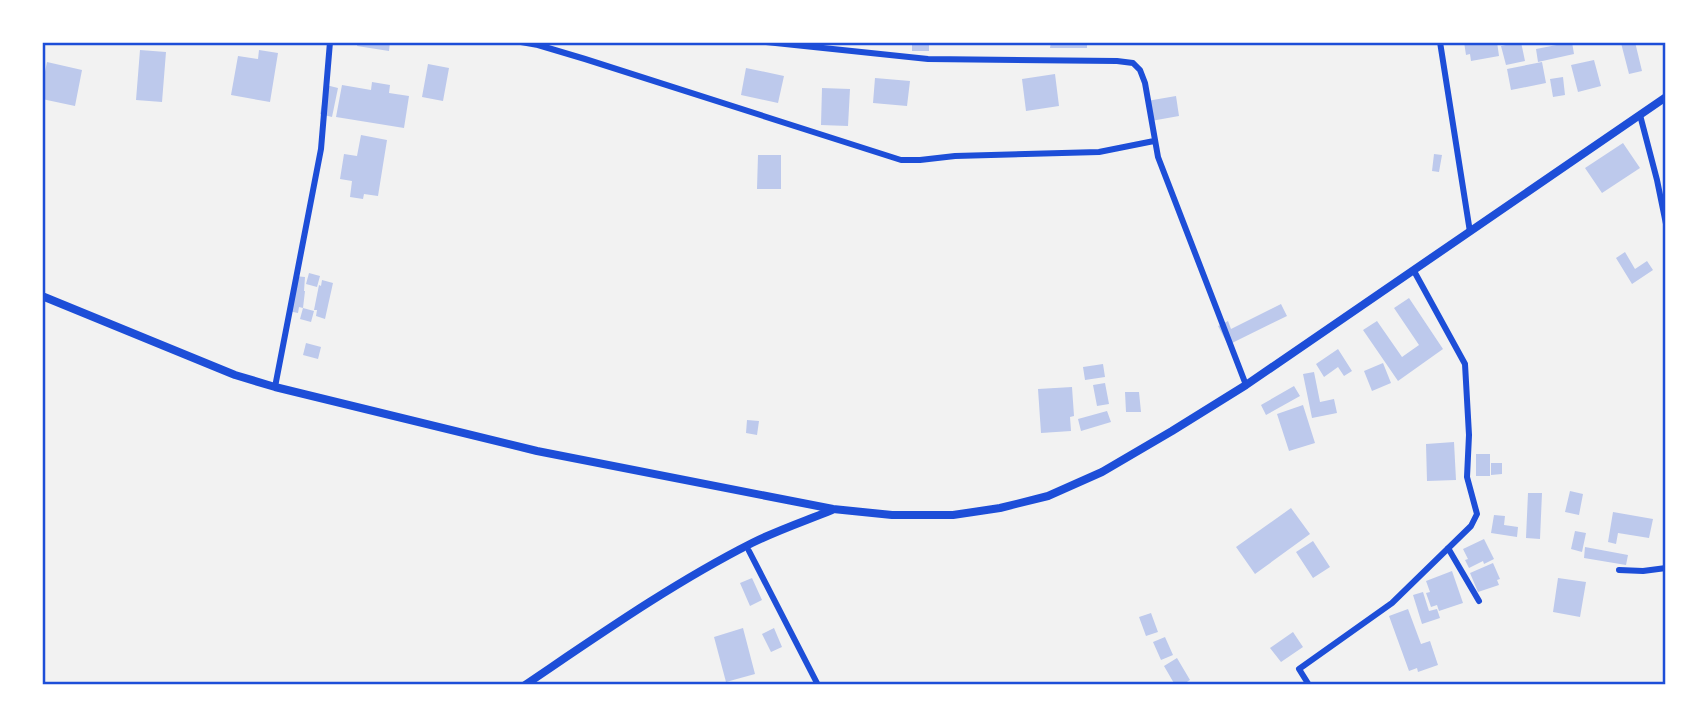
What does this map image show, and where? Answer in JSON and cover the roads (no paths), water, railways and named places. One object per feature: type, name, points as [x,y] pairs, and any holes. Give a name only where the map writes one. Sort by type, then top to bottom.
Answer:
[{"type":"street","points":[[275,387],[321,149],[330,42]]},
{"type":"street","points":[[520,42],[538,45],[901,160],[1099,152],[1154,141]]},
{"type":"street","points":[[766,42],[928,59],[1133,63],[1140,70],[1145,83],[1158,157],[1246,385]]},
{"type":"street","points":[[1440,42],[1470,232]]},
{"type":"street","points":[[42,296],[235,375],[537,451],[834,509],[953,515],[1000,508],[1048,496],[1102,472],[1172,431],[1246,385],[1666,97]]},
{"type":"street","points":[[1640,115],[1666,224]]},
{"type":"street","points":[[1309,685],[1299,669],[1391,603],[1471,526],[1477,514],[1467,477],[1469,435],[1465,364],[1413,271]]},
{"type":"street","points":[[525,685],[603,632],[717,561],[756,541],[834,509]]},
{"type":"street","points":[[1448,548],[1479,601]]},
{"type":"street","points":[[749,551],[818,685]]},
{"type":"street","points":[[1619,570],[1666,568]]}]
